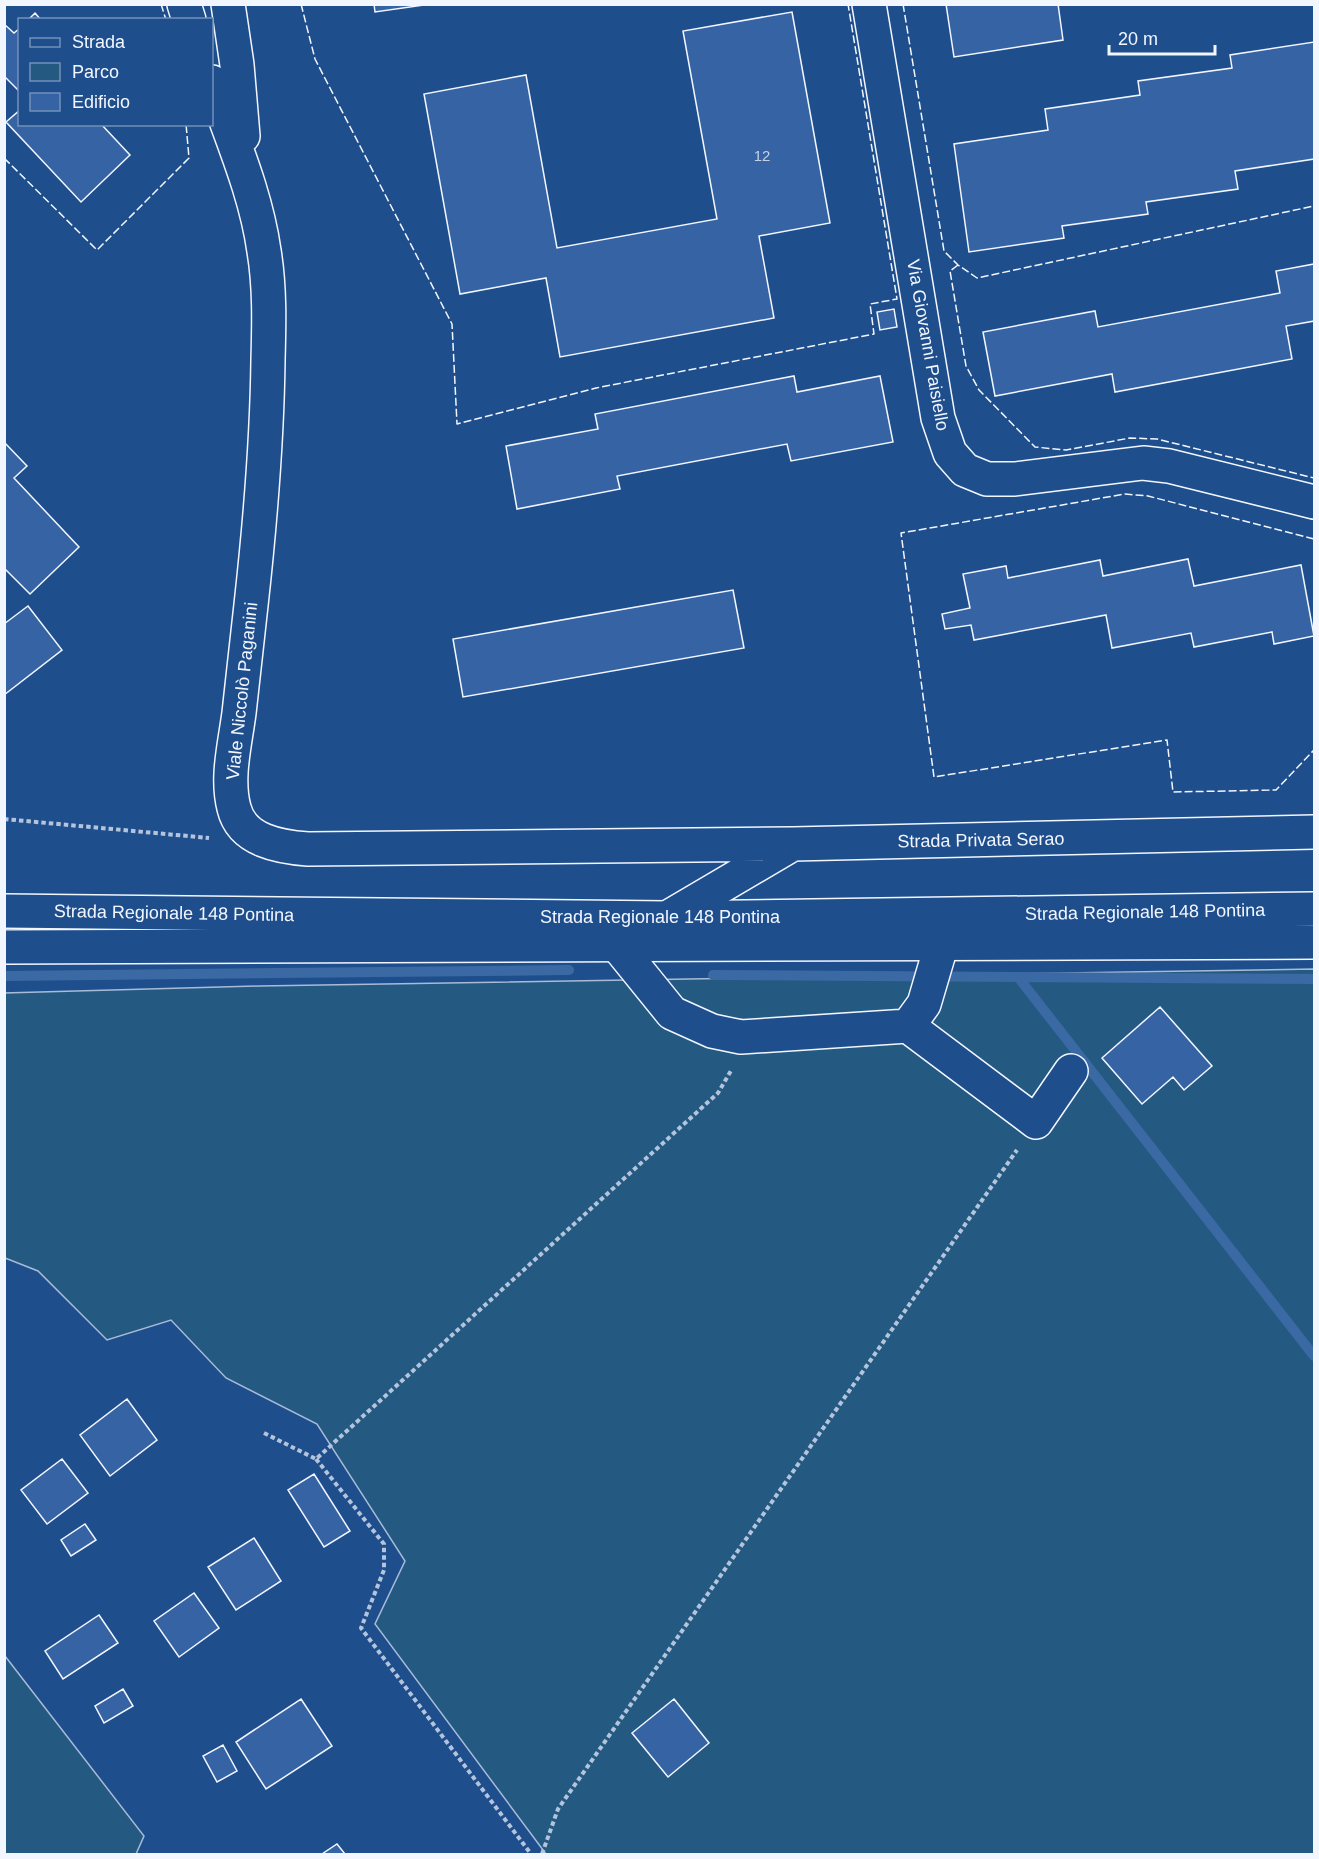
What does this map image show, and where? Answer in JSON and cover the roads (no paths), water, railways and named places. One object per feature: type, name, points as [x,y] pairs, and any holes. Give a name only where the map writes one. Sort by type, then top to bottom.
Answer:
[{"type":"street","name":"Viale Niccolò Paganini","points":[[228,4],[237,65],[247,180]]},
{"type":"street","name":"Via Giovanni Paisiello","points":[[869,4],[938,418],[950,453],[965,470],[987,479],[1015,479],[1143,463],[1169,466],[1314,502]]},
{"type":"street","name":"Viale Niccolò Paganini","points":[[213,85],[258,218],[264,250],[268,299],[266,439],[258,537],[232,768],[232,798],[234,811],[240,823],[248,831],[276,844],[308,849],[792,844]]},
{"type":"street","name":"Strada Privata Serao","points":[[667,918],[792,844],[1314,832]]},
{"type":"street","name":"Strada Regionale 148 Pontina","points":[[4,911],[667,918],[1314,909]]},
{"type":"street","name":"Strada Regionale 148 Pontina","points":[[4,947],[1314,942]]},
{"type":"street","points":[[942,944],[916,1015],[1036,1122],[1071,1071]]},
{"type":"street","name":"Strada Regionale 148 Pontina","points":[[617,945],[672,1013],[712,1031],[741,1037],[916,1015]]},
{"type":"waterway","points":[[4,976],[569,970]]},
{"type":"waterway","points":[[713,975],[1314,979]]},
{"type":"waterway","points":[[1018,977],[1314,1356]]}]
